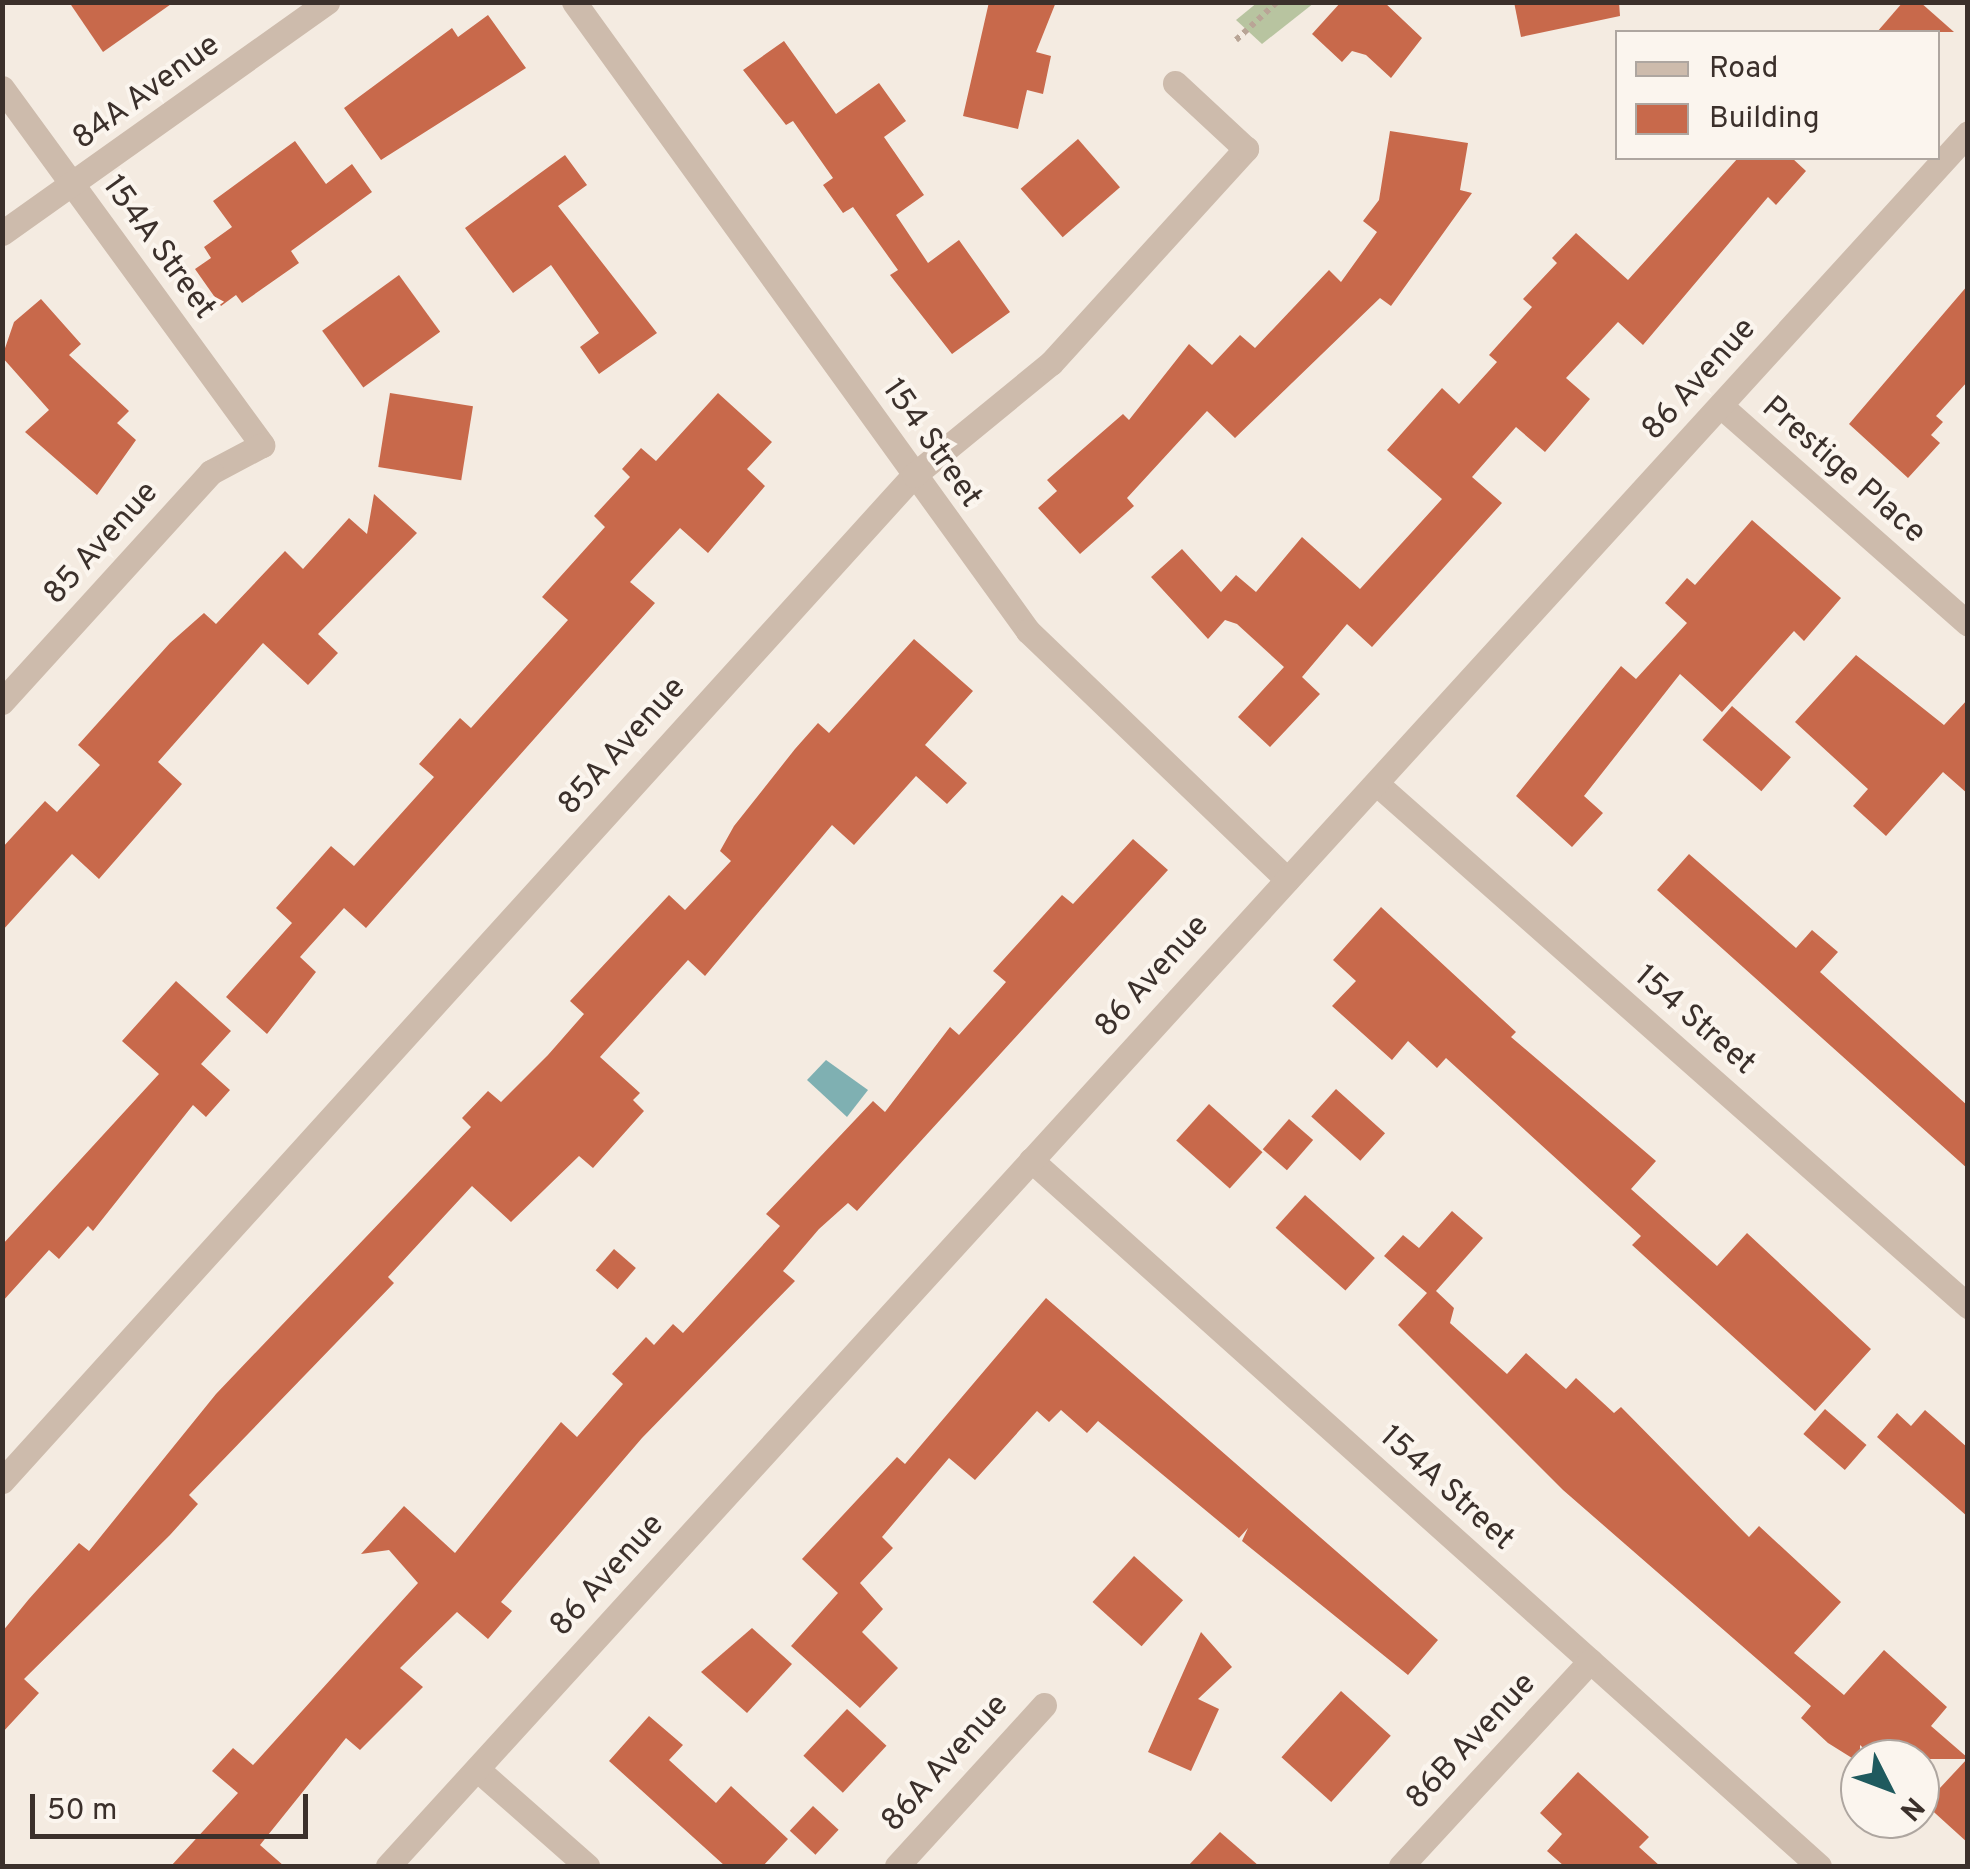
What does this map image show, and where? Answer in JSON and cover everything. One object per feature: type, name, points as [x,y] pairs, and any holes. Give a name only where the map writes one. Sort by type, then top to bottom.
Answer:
[{"type":"street","name":"84A Avenue","points":[[2,233],[73,187],[327,2]]},
{"type":"street","name":"154 Street","points":[[574,2],[1028,631],[1287,879]]},
{"type":"street","name":"85A Avenue","points":[[2,1481],[914,475],[1051,363],[1246,149],[1174,83]]},
{"type":"street","name":"154A Street","points":[[2,88],[262,445]]},
{"type":"street","name":"86 Avenue","points":[[388,1866],[1968,133]]},
{"type":"street","name":"Prestige Place","points":[[1721,406],[1968,624]]},
{"type":"street","name":"85 Avenue","points":[[2,702],[212,472],[262,445]]},
{"type":"street","name":"154 Street","points":[[1377,784],[1968,1306]]},
{"type":"street","name":"154A Street","points":[[1031,1160],[1819,1866]]},
{"type":"street","name":"86B Avenue","points":[[1418,1861],[1590,1661]]},
{"type":"street","name":"86A Avenue","points":[[897,1866],[1044,1704]]},
{"type":"street","points":[[477,1769],[587,1866]]},
{"type":"path","points":[[1236,40],[1278,2]]},
{"type":"green space","points":[[1258,2],[1314,3],[1262,44],[1236,20]]},
{"type":"water","points":[[826,1060],[868,1090],[847,1117],[807,1080]]},
{"type":"building","points":[[69,2],[174,2],[103,52]]},
{"type":"building","points":[[989,2],[1056,2],[1036,52],[1051,56],[1043,94],[1027,90],[1018,129],[963,116]]},
{"type":"building","points":[[1341,2],[1384,2],[1422,38],[1391,78],[1366,55],[1352,51],[1342,62],[1312,34]]},
{"type":"building","points":[[1514,2],[1619,2],[1620,16],[1521,37]]},
{"type":"building","points":[[1903,2],[1920,2],[1954,32],[1940,30],[1879,30]]},
{"type":"building","points":[[488,15],[526,68],[381,160],[344,108],[452,28],[458,37]]},
{"type":"building","points":[[784,41],[836,114],[879,83],[906,121],[884,137],[924,195],[896,215],[928,263],[959,240],[1010,312],[952,354],[890,275],[898,270],[853,207],[843,213],[823,185],[833,178],[793,121],[786,125],[743,70]]},
{"type":"building","points":[[1390,131],[1468,143],[1460,190],[1472,193],[1391,306],[1380,298],[1235,438],[1207,411],[1127,498],[1134,506],[1080,554],[1038,508],[1057,491],[1047,480],[1123,414],[1129,420],[1189,344],[1212,365],[1240,335],[1255,348],[1329,270],[1341,282],[1377,232],[1363,221],[1379,200]]},
{"type":"building","points":[[1078,139],[1120,187],[1063,237],[1021,189]]},
{"type":"building","points":[[295,141],[326,184],[352,164],[372,192],[291,251],[299,263],[242,303],[236,295],[221,306],[195,269],[211,258],[204,247],[232,227],[213,201]]},
{"type":"building","points":[[565,155],[587,185],[558,206],[657,333],[599,374],[580,347],[599,333],[551,265],[513,293],[465,228]]},
{"type":"building","points":[[1736,160],[1794,160],[1806,171],[1776,205],[1768,197],[1643,345],[1618,322],[1566,378],[1590,399],[1545,452],[1516,427],[1472,477],[1502,503],[1372,647],[1347,624],[1302,677],[1320,694],[1270,747],[1238,717],[1284,667],[1237,624],[1225,620],[1208,639],[1151,577],[1182,549],[1221,592],[1236,575],[1256,592],[1302,537],[1360,589],[1442,499],[1387,450],[1442,388],[1459,404],[1497,362],[1489,355],[1532,307],[1523,299],[1557,263],[1552,258],[1576,233],[1628,280]]},
{"type":"building","points":[[399,275],[440,332],[363,387],[322,331]]},
{"type":"building","points":[[1968,285],[1968,381],[1936,416],[1943,422],[1931,435],[1940,443],[1908,478],[1849,424]]},
{"type":"building","points":[[41,299],[81,344],[69,355],[129,411],[117,423],[136,440],[97,495],[25,432],[49,410],[2,357],[14,322]]},
{"type":"building","points":[[390,393],[473,406],[461,480],[378,467]]},
{"type":"building","points":[[718,393],[772,442],[747,469],[765,486],[708,553],[680,528],[630,582],[655,603],[366,928],[344,908],[300,957],[316,972],[267,1034],[226,997],[292,923],[276,908],[331,846],[354,866],[434,777],[419,764],[460,718],[471,728],[568,620],[542,597],[605,527],[594,516],[630,477],[622,469],[641,448],[656,461]]},
{"type":"building","points":[[374,494],[417,533],[318,634],[338,653],[308,685],[263,643],[158,762],[182,784],[99,879],[72,854],[2,931],[2,848],[45,801],[57,812],[100,765],[78,745],[170,643],[204,613],[216,624],[285,551],[303,569],[349,518],[367,534]]},
{"type":"building","points":[[1752,520],[1841,598],[1804,641],[1794,631],[1722,712],[1680,674],[1584,796],[1603,813],[1572,847],[1516,796],[1621,666],[1636,679],[1687,623],[1665,603],[1687,578],[1695,585]]},
{"type":"building","points":[[914,639],[973,691],[925,745],[967,783],[947,804],[916,776],[854,845],[832,825],[705,976],[688,960],[600,1057],[640,1093],[633,1100],[644,1111],[593,1168],[579,1156],[511,1222],[472,1186],[388,1277],[394,1283],[189,1495],[198,1504],[170,1535],[24,1679],[39,1693],[2,1733],[2,1632],[29,1599],[79,1543],[89,1551],[216,1394],[471,1127],[462,1118],[488,1091],[501,1102],[548,1055],[584,1014],[570,1001],[669,895],[685,910],[731,861],[720,851],[734,826],[795,749],[818,723],[829,733]]},
{"type":"building","points":[[1856,655],[1944,725],[1968,699],[1968,794],[1943,772],[1886,836],[1853,806],[1868,789],[1795,722]]},
{"type":"building","points":[[1732,706],[1791,757],[1761,791],[1702,740]]},
{"type":"building","points":[[1133,839],[1168,870],[857,1211],[848,1203],[819,1229],[783,1271],[795,1281],[642,1438],[501,1602],[512,1611],[488,1639],[457,1612],[400,1668],[423,1687],[360,1750],[346,1738],[260,1845],[284,1866],[171,1866],[238,1793],[212,1771],[233,1748],[253,1765],[418,1583],[389,1550],[361,1554],[404,1506],[455,1553],[561,1422],[577,1437],[623,1384],[612,1374],[646,1337],[654,1345],[673,1324],[683,1333],[780,1226],[766,1214],[873,1101],[885,1112],[950,1027],[959,1035],[1006,982],[993,971],[1062,895],[1073,904]]},
{"type":"building","points":[[1689,854],[1796,948],[1812,930],[1838,952],[1820,972],[1968,1106],[1968,1169],[1657,890]]},
{"type":"building","points":[[1381,907],[1516,1032],[1511,1037],[1656,1161],[1631,1189],[1717,1266],[1747,1233],[1871,1349],[1815,1411],[1632,1245],[1641,1236],[1446,1058],[1437,1068],[1408,1041],[1392,1060],[1332,1006],[1356,981],[1333,960]]},
{"type":"building","points":[[176,981],[231,1031],[201,1064],[230,1090],[206,1117],[193,1105],[93,1231],[88,1226],[59,1259],[49,1250],[2,1302],[2,1245],[159,1074],[122,1041]]},
{"type":"building","points":[[1336,1089],[1385,1133],[1360,1161],[1311,1116]]},
{"type":"building","points":[[1209,1104],[1263,1152],[1230,1189],[1176,1140]]},
{"type":"building","points":[[1289,1119],[1313,1140],[1287,1170],[1263,1149]]},
{"type":"building","points":[[1305,1195],[1375,1258],[1345,1291],[1276,1228]]},
{"type":"building","points":[[1452,1211],[1483,1238],[1436,1291],[1454,1308],[1450,1323],[1507,1374],[1526,1353],[1566,1389],[1576,1378],[1614,1413],[1621,1407],[1749,1537],[1759,1526],[1841,1602],[1794,1653],[1844,1695],[1884,1650],[1947,1707],[1931,1726],[1968,1758],[1968,1843],[1940,1818],[1940,1788],[1967,1759],[1940,1759],[1940,1739],[1840,1739],[1840,1750],[1828,1743],[1801,1718],[1811,1706],[1563,1490],[1398,1325],[1427,1293],[1384,1256],[1403,1235],[1419,1248]]},
{"type":"building","points":[[614,1249],[636,1268],[618,1289],[596,1270]]},
{"type":"building","points":[[1046,1298],[1438,1640],[1408,1675],[1242,1541],[1248,1528],[1239,1538],[1098,1421],[1087,1433],[1061,1410],[1049,1422],[1037,1411],[975,1480],[949,1458],[882,1537],[893,1548],[860,1583],[883,1609],[862,1632],[898,1668],[860,1708],[791,1646],[838,1593],[802,1559],[897,1457],[905,1464]]},
{"type":"building","points":[[1825,1409],[1867,1445],[1845,1470],[1803,1434]]},
{"type":"building","points":[[1925,1410],[1968,1448],[1968,1517],[1877,1437],[1897,1413],[1911,1426]]},
{"type":"building","points":[[1134,1556],[1183,1600],[1142,1646],[1093,1602]]},
{"type":"building","points":[[752,1628],[792,1664],[747,1713],[701,1672]]},
{"type":"building","points":[[1201,1632],[1232,1667],[1198,1699],[1219,1709],[1191,1771],[1148,1752]]},
{"type":"building","points":[[1341,1691],[1391,1736],[1331,1802],[1281,1757]]},
{"type":"building","points":[[847,1709],[886,1746],[843,1793],[803,1756]]},
{"type":"building","points":[[649,1716],[683,1745],[669,1760],[716,1803],[731,1786],[788,1839],[763,1866],[725,1866],[609,1761]]},
{"type":"building","points":[[1578,1772],[1649,1837],[1639,1847],[1660,1866],[1564,1866],[1547,1851],[1562,1834],[1540,1813]]},
{"type":"building","points":[[813,1806],[839,1830],[815,1855],[790,1831]]},
{"type":"building","points":[[1220,1832],[1259,1866],[1188,1866]]}]
